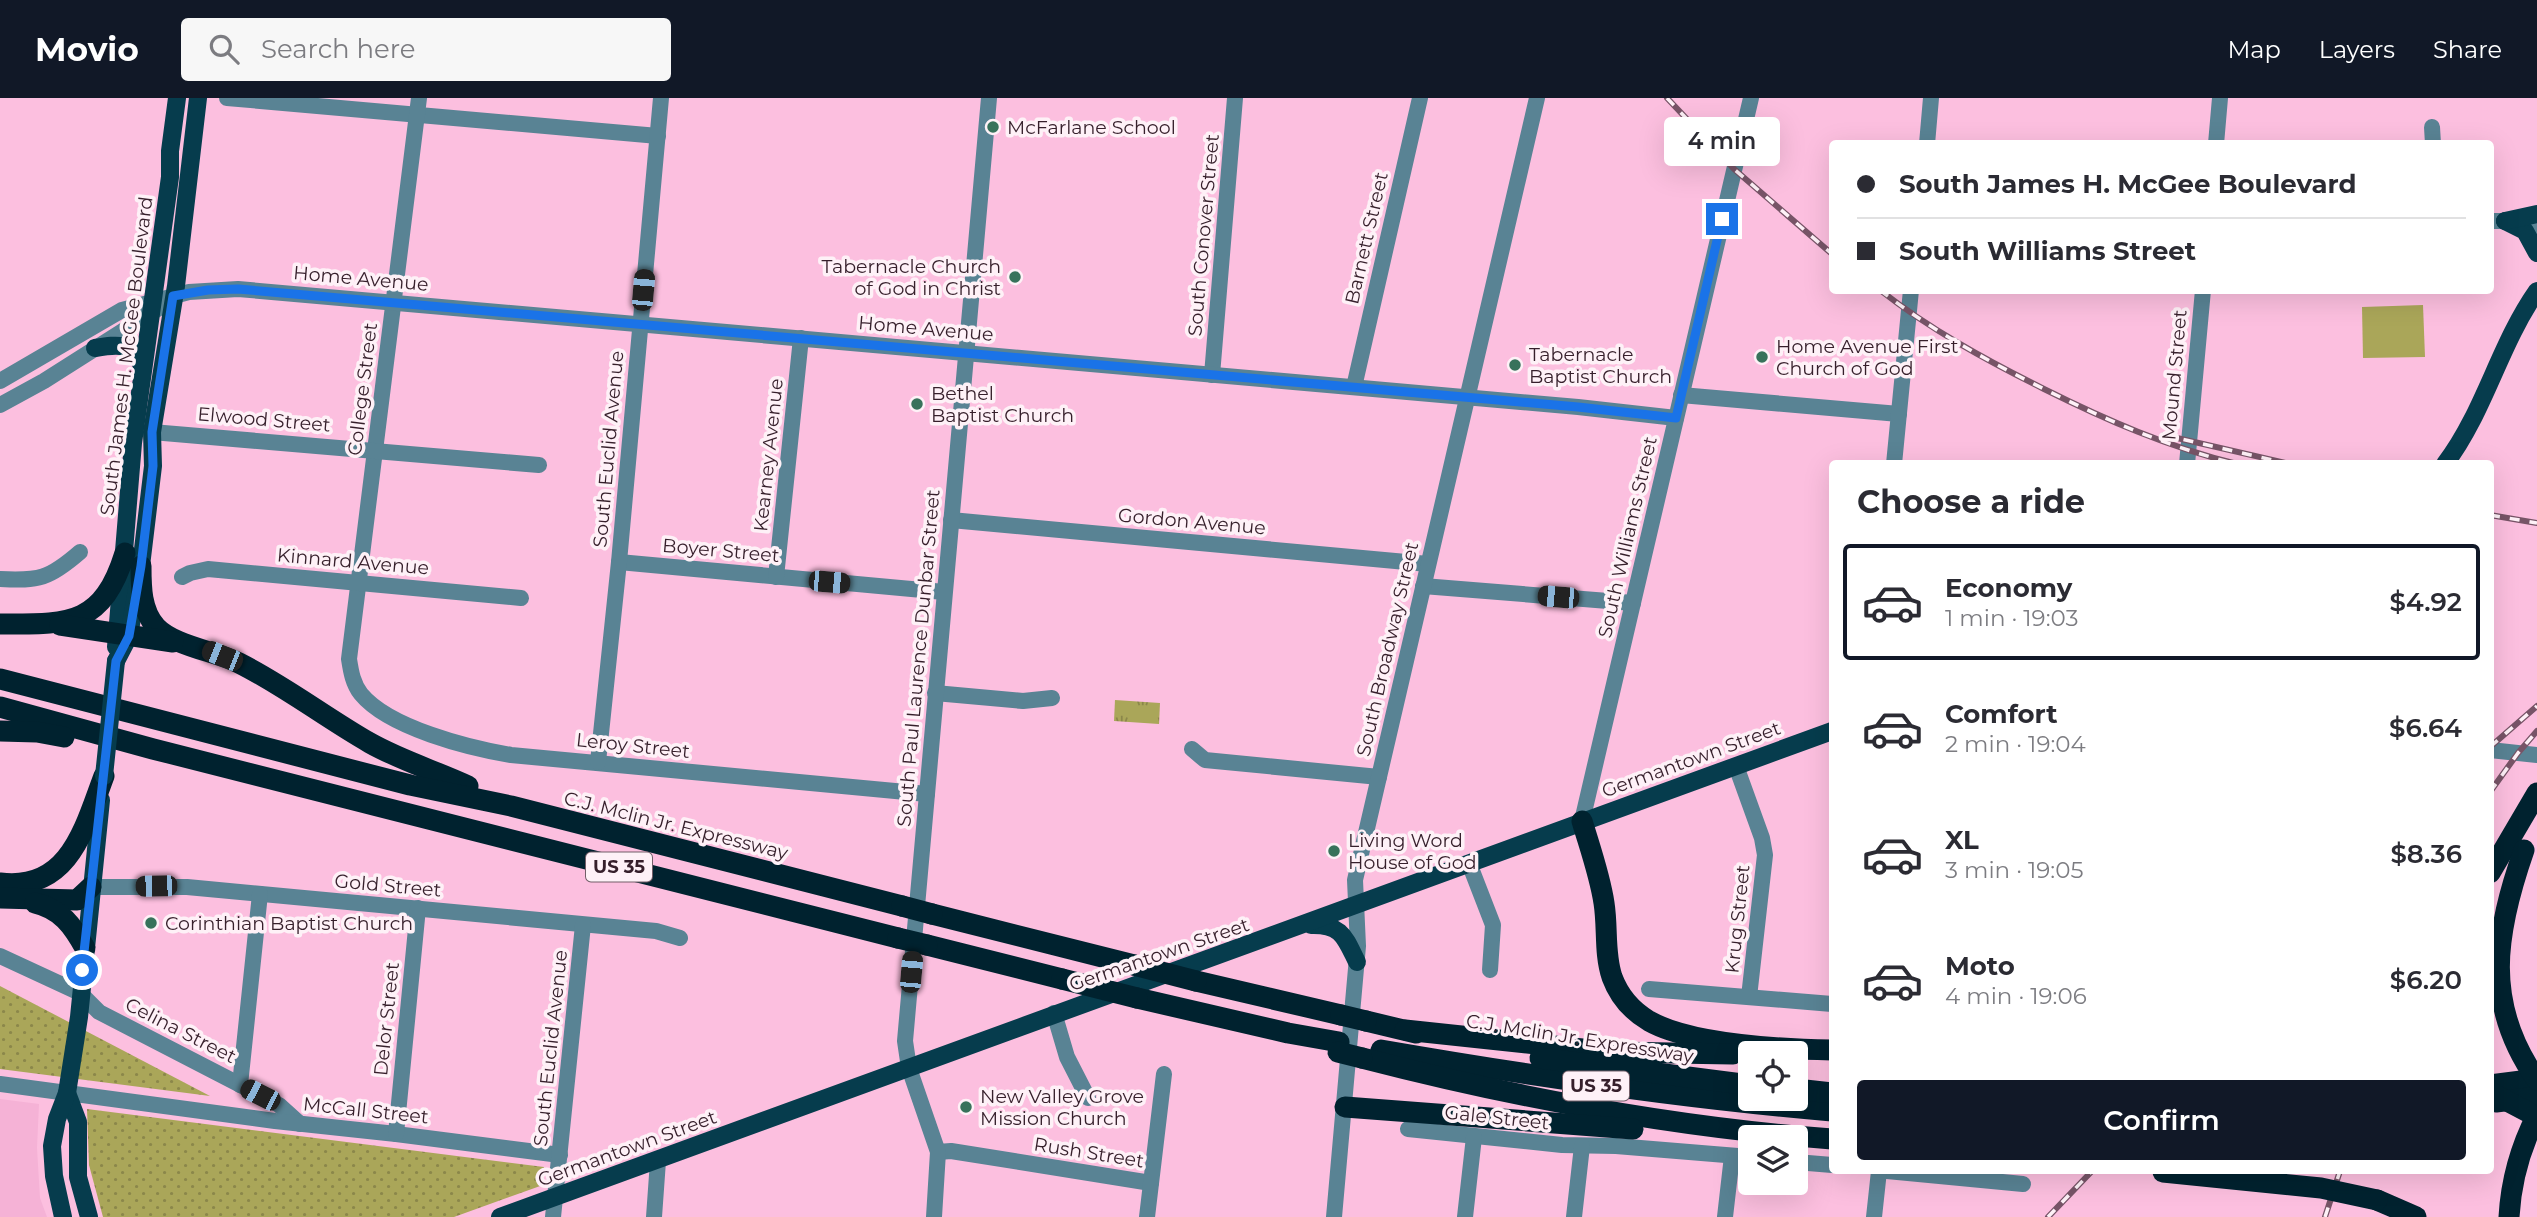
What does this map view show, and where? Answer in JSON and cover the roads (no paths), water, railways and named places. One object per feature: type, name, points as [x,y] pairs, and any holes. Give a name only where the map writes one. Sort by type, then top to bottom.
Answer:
[{"type":"highway","points":[[54,624],[79,616],[104,598],[133,560]]},
{"type":"highway","points":[[133,560],[148,614],[164,633],[184,643]]},
{"type":"highway","points":[[0,624],[54,624],[184,643],[207,650],[254,671],[370,743],[407,762],[511,806]]},
{"type":"highway","name":"C.J. Mclin Jr. Expressway","points":[[0,680],[410,785],[511,806],[1196,981],[1476,1047],[1738,1083]]},
{"type":"highway","name":"US 35","points":[[0,707],[898,938],[1339,1047],[1617,1089],[1829,1111]]},
{"type":"highway","points":[[0,731],[37,732],[95,744],[164,751]]},
{"type":"highway","points":[[3,888],[41,877],[69,857],[77,844],[104,776]]},
{"type":"highway","points":[[2537,793],[2517,847],[2505,907],[2501,935],[2500,982],[2503,1008],[2510,1032],[2522,1057],[2537,1078]]},
{"type":"highway","points":[[2494,869],[2517,847],[2537,817]]},
{"type":"highway","points":[[1582,821],[1605,906],[1608,963],[1613,980],[1629,1005],[1649,1021],[1675,1031],[1723,1042],[1809,1050]]},
{"type":"highway","points":[[3,888],[91,887]]},
{"type":"highway","points":[[23,900],[77,900],[91,887]]},
{"type":"highway","points":[[3,888],[23,900],[45,905],[63,916],[85,948]]},
{"type":"highway","points":[[1405,1030],[1611,1052],[1725,1054],[1829,1050]]},
{"type":"highway","points":[[1362,1052],[1539,1100],[1738,1131]]},
{"type":"highway","points":[[2494,1084],[2537,1078]]},
{"type":"highway","points":[[2494,1100],[2537,1078]]},
{"type":"highway","points":[[1808,1090],[1829,1093]]},
{"type":"highway","points":[[2494,1094],[2537,1116],[2520,1154],[2511,1190],[2509,1217]]},
{"type":"highway","points":[[2494,1102],[2537,1097]]},
{"type":"highway","points":[[1345,1107],[1678,1133],[1738,1131]]},
{"type":"highway","points":[[1808,1137],[1829,1139]]},
{"type":"highway","points":[[2183,1174],[2321,1188],[2377,1200],[2416,1217]]},
{"type":"main road","name":"South James H. McGee Boulevard","points":[[133,560],[133,443],[170,177],[170,151],[177,98]]},
{"type":"main road","name":"South James H. McGee Boulevard","points":[[64,1217],[54,1177],[52,1146],[57,1119],[67,1093],[79,1017],[116,661],[133,560],[153,466],[152,432],[173,296],[198,98]]},
{"type":"main road","points":[[2498,221],[2537,214]]},
{"type":"main road","points":[[2498,221],[2525,231],[2537,253]]},
{"type":"main road","points":[[2448,460],[2469,428],[2534,295],[2537,276]]},
{"type":"main road","points":[[95,348],[124,346],[136,354],[142,368]]},
{"type":"main road","name":"Germantown Street","points":[[500,1217],[1829,732]]},
{"type":"main road","points":[[1304,925],[1323,924],[1336,928],[1344,936],[1357,962]]},
{"type":"main road","name":"South James H. McGee Boulevard","points":[[67,1093],[78,1122],[78,1177],[89,1217]]},
{"type":"street","points":[[227,98],[658,136]]},
{"type":"street","name":"College Street","points":[[355,684],[349,659],[419,98]]},
{"type":"street","name":"South Euclid Avenue","points":[[598,762],[661,98]]},
{"type":"street","name":"South Paul Laurence Dunbar Street","points":[[934,1217],[938,1152],[909,1068],[905,1041],[989,98]]},
{"type":"street","name":"South Conover Street","points":[[1212,375],[1235,98]]},
{"type":"street","name":"Barnett Street","points":[[1354,387],[1420,98]]},
{"type":"street","name":"South Broadway Street","points":[[1334,1217],[1357,962],[1358,904],[1355,880],[1537,98]]},
{"type":"street","name":"South Williams Street","points":[[1582,821],[1751,98]]},
{"type":"street","points":[[1927,140],[1931,98]]},
{"type":"street","points":[[2216,140],[2220,98]]},
{"type":"street","points":[[2498,221],[2537,228]]},
{"type":"street","name":"Home Avenue","points":[[173,296],[208,290],[238,289],[1467,397],[1676,418]]},
{"type":"street","points":[[1894,460],[1910,294]]},
{"type":"street","name":"Mound Street","points":[[2187,460],[2203,294]]},
{"type":"street","points":[[0,405],[44,381],[173,296]]},
{"type":"street","points":[[0,381],[122,310],[151,309]]},
{"type":"street","name":"Kearney Avenue","points":[[776,577],[801,338]]},
{"type":"street","points":[[1681,395],[1899,414]]},
{"type":"street","name":"Elwood Street","points":[[152,432],[539,465]]},
{"type":"street","name":"Gordon Avenue","points":[[951,520],[1428,564]]},
{"type":"street","points":[[0,579],[42,578],[80,552]]},
{"type":"street","name":"Boyer Street","points":[[619,562],[944,592]]},
{"type":"street","name":"Kinnard Avenue","points":[[182,577],[208,569],[521,598]]},
{"type":"street","points":[[1423,586],[1633,603]]},
{"type":"street","name":"Leroy Street","points":[[355,684],[369,703],[399,720],[452,743],[511,755],[927,794]]},
{"type":"street","points":[[935,693],[1023,701],[1052,698]]},
{"type":"street","points":[[1192,749],[1205,760],[1379,777]]},
{"type":"street","points":[[2494,750],[2537,755]]},
{"type":"street","name":"Krug Street","points":[[1736,766],[1762,838],[1765,855],[1749,997]]},
{"type":"street","points":[[1469,863],[1493,925],[1490,970]]},
{"type":"street","name":"Gold Street","points":[[91,887],[187,887],[656,931],[680,938]]},
{"type":"street","points":[[240,1085],[260,894]]},
{"type":"street","name":"Delor Street","points":[[396,1134],[418,908]]},
{"type":"street","name":"South Euclid Avenue","points":[[553,1217],[583,925]]},
{"type":"street","name":"Celina Street","points":[[0,956],[80,993],[99,1012],[279,1105],[300,1124]]},
{"type":"street","points":[[1649,989],[1829,1004]]},
{"type":"street","points":[[1054,1013],[1067,1057],[1088,1098]]},
{"type":"street","points":[[1147,1217],[1164,1073]]},
{"type":"street","name":"McCall Street","points":[[0,1084],[560,1155]]},
{"type":"street","name":"Gale Street","points":[[1408,1129],[1474,1137],[1732,1156]]},
{"type":"street","points":[[1465,1217],[1474,1137]]},
{"type":"street","points":[[1574,1217],[1582,1146]]},
{"type":"street","name":"Rush Street","points":[[938,1152],[1151,1183]]},
{"type":"street","points":[[1725,1217],[1732,1156],[1738,1156]]},
{"type":"street","points":[[654,1217],[658,1161]]},
{"type":"street","points":[[1808,1163],[1829,1165]]},
{"type":"street","points":[[1874,1217],[1879,1174]]},
{"type":"street","points":[[1919,1174],[2023,1184]]},
{"type":"railway","points":[[1667,98],[1734,169],[1829,251]]},
{"type":"railway","points":[[1886,294],[1959,344],[2067,400],[2162,441],[2222,460]]},
{"type":"railway","points":[[2164,435],[2273,460]]},
{"type":"railway","points":[[2494,516],[2537,523]]},
{"type":"railway","points":[[2494,744],[2537,706]]},
{"type":"railway","points":[[2494,786],[2537,731]]},
{"type":"railway","points":[[2048,1217],[2089,1174]]},
{"type":"railway","points":[[2325,1217],[2339,1174]]},
{"type":"place","name":"McFarlane School","points":[[993,127]]},
{"type":"place","name":"Tabernacle Church of God in Christ","points":[[1015,277]]},
{"type":"place","name":"Home Avenue First Church of God","points":[[1762,357]]},
{"type":"place","name":"Tabernacle Baptist Church","points":[[1515,365]]},
{"type":"place","name":"Bethel Baptist Church","points":[[917,404]]},
{"type":"place","name":"Living Word House of God","points":[[1334,851]]},
{"type":"place","name":"Corinthian Baptist Church","points":[[151,923]]},
{"type":"place","name":"New Valley Grove Mission Church","points":[[966,1107]]}]
